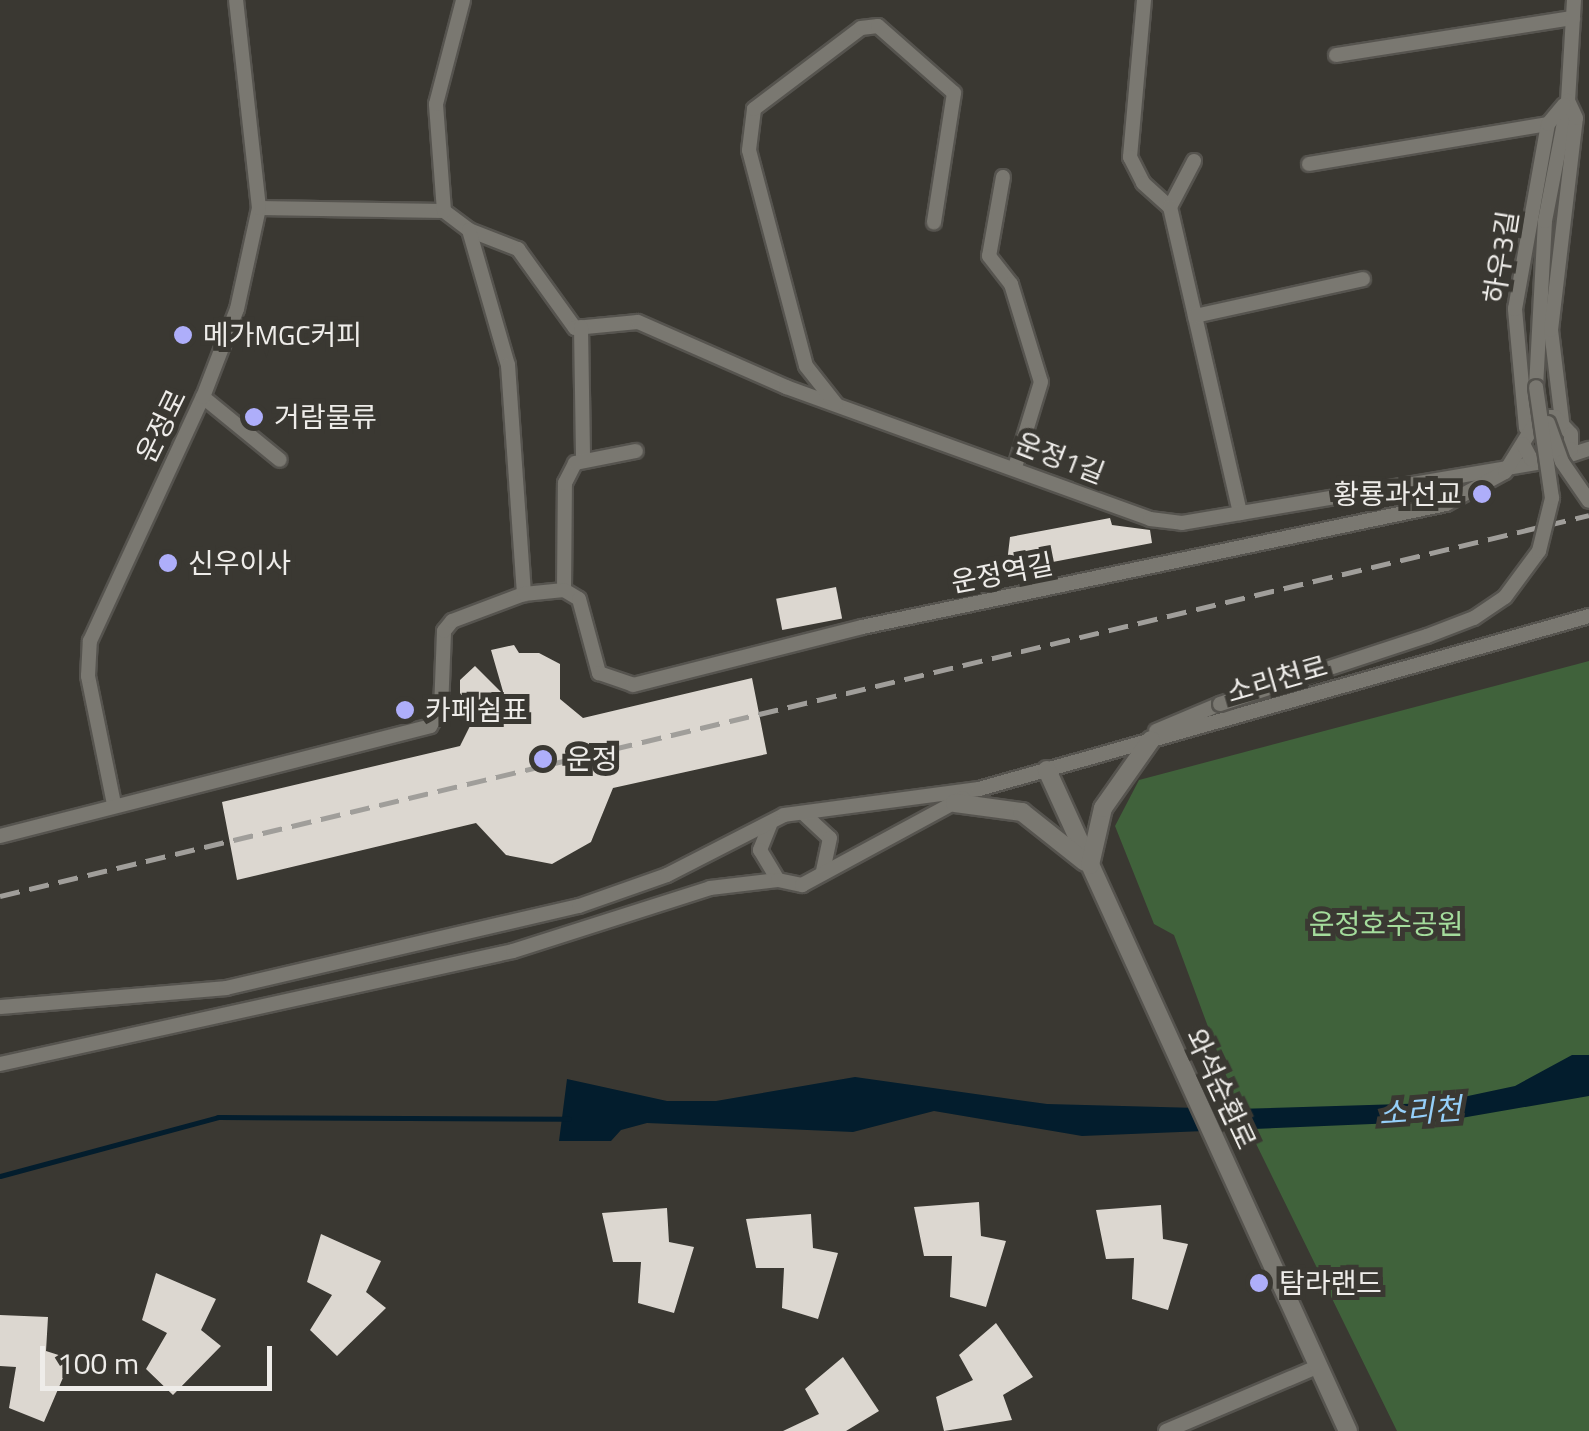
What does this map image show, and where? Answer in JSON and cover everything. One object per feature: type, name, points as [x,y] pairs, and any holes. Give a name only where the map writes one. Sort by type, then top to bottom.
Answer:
[{"type":"street","name":"운정로","points":[[114,804],[90,695],[90,641],[203,397],[237,309],[259,208],[236,0]]},
{"type":"street","points":[[444,211],[436,104],[463,0]]},
{"type":"street","points":[[1144,0],[1130,157],[1143,183],[1170,207],[1240,513]]},
{"type":"street","name":"하우3길","points":[[1567,427],[1551,330],[1576,118],[1568,101],[1574,0]]},
{"type":"street","points":[[1336,55],[1573,18]]},
{"type":"street","points":[[836,404],[806,366],[748,150],[754,109],[861,28],[878,26],[954,93],[934,222]]},
{"type":"street","points":[[1309,164],[1548,124],[1568,101]]},
{"type":"street","points":[[1091,757],[1220,704],[1474,618],[1505,597],[1539,551],[1552,498],[1536,387],[1544,220],[1568,101]]},
{"type":"street","name":"하우3길","points":[[1526,428],[1515,309],[1548,124]]},
{"type":"street","points":[[1170,207],[1194,162]]},
{"type":"street","points":[[1003,177],[990,256],[1011,284],[1041,382],[1015,467]]},
{"type":"street","points":[[0,836],[430,726],[442,710],[444,631],[452,621],[524,594],[564,590],[565,483],[583,460],[581,327],[564,314],[518,249],[469,230],[444,211],[259,208]]},
{"type":"street","points":[[469,230],[508,365],[524,594]]},
{"type":"street","points":[[1195,316],[1363,279]]},
{"type":"street","name":"운정1길","points":[[581,327],[638,322],[836,404],[1150,519],[1182,523],[1504,472],[1538,463]]},
{"type":"street","points":[[1536,387],[1562,462],[1589,502]]},
{"type":"street","points":[[203,397],[280,460]]},
{"type":"street","points":[[1504,472],[1523,444],[1526,428],[1547,416],[1589,446],[1538,463],[1523,444]]},
{"type":"street","points":[[1567,427],[1567,456]]},
{"type":"street","points":[[583,460],[636,451]]},
{"type":"street","name":"운정역길","points":[[564,590],[579,599],[600,673],[634,685],[862,627],[1446,504],[1504,472]]},
{"type":"street","name":"소리천로","points":[[979,789],[1589,616]]},
{"type":"street","points":[[954,803],[1022,812],[1090,865],[1104,808],[1151,740]]},
{"type":"street","name":"와석순환로","points":[[1047,770],[1348,1431]]},
{"type":"street","points":[[0,1064],[420,973],[696,892],[778,880],[802,885],[979,789]]},
{"type":"street","points":[[0,1007],[226,988],[579,906],[667,875],[795,813],[979,789]]},
{"type":"street","points":[[795,813],[816,819],[830,838],[823,873]]},
{"type":"street","points":[[774,820],[760,850],[778,880]]},
{"type":"street","points":[[1166,1431],[1317,1368]]},
{"type":"green space","name":"운정호수공원","points":[[1589,661],[1589,1431],[1397,1431],[1237,1105],[1174,935],[1154,924],[1115,826],[1139,780]]},
{"type":"water","name":"소리천","points":[[1572,1055],[1589,1055],[1589,1096],[1444,1121],[1082,1136],[934,1111],[853,1132],[647,1123],[621,1130],[611,1141],[559,1141],[567,1079],[667,1101],[716,1101],[855,1077],[1047,1104],[1236,1109],[1435,1103],[1515,1086]]},
{"type":"building","points":[[1110,518],[1112,525],[1150,530],[1152,543],[1006,571],[1010,537]]},
{"type":"building","points":[[836,587],[842,618],[782,630],[776,599]]},
{"type":"building","points":[[514,645],[519,653],[539,653],[560,664],[560,699],[583,718],[752,678],[767,754],[613,788],[591,842],[552,864],[506,855],[476,823],[237,880],[222,802],[460,746],[476,714],[460,693],[460,680],[475,666],[504,695],[491,650]]},
{"type":"building","points":[[979,1202],[981,1236],[1006,1241],[986,1307],[950,1297],[952,1256],[924,1256],[914,1207]]},
{"type":"building","points":[[1161,1205],[1163,1239],[1188,1244],[1168,1310],[1132,1299],[1134,1258],[1106,1259],[1096,1210]]},
{"type":"building","points":[[667,1208],[669,1242],[694,1247],[674,1313],[638,1303],[641,1262],[613,1262],[602,1213]]},
{"type":"building","points":[[811,1214],[813,1248],[838,1253],[818,1319],[782,1308],[784,1268],[756,1268],[746,1219]]},
{"type":"building","points":[[321,1234],[381,1261],[366,1292],[386,1308],[337,1356],[310,1330],[332,1295],[307,1282]]},
{"type":"building","points":[[156,1273],[216,1299],[201,1330],[221,1346],[173,1395],[146,1369],[167,1333],[142,1320]]},
{"type":"building","points":[[0,1315],[48,1317],[46,1351],[71,1359],[44,1422],[9,1408],[16,1367],[0,1366]]},
{"type":"building","points":[[996,1323],[1033,1377],[1003,1395],[1012,1420],[944,1431],[936,1397],[973,1380],[959,1355]]},
{"type":"building","points":[[843,1357],[879,1411],[846,1431],[783,1431],[819,1414],[805,1389]]},
{"type":"waterway","points":[[0,1176],[218,1117],[569,1119]]},
{"type":"railway","points":[[0,896],[1589,515]]},
{"type":"place","name":"메가MGC커피","points":[[183,335]]},
{"type":"place","name":"거람물류","points":[[254,417]]},
{"type":"place","name":"황룡과선교","points":[[1482,494]]},
{"type":"place","name":"신우이사","points":[[168,563]]},
{"type":"place","name":"카페쉼표","points":[[405,710]]},
{"type":"place","name":"운정","points":[[543,759]]},
{"type":"place","name":"탐라랜드","points":[[1259,1283]]}]
